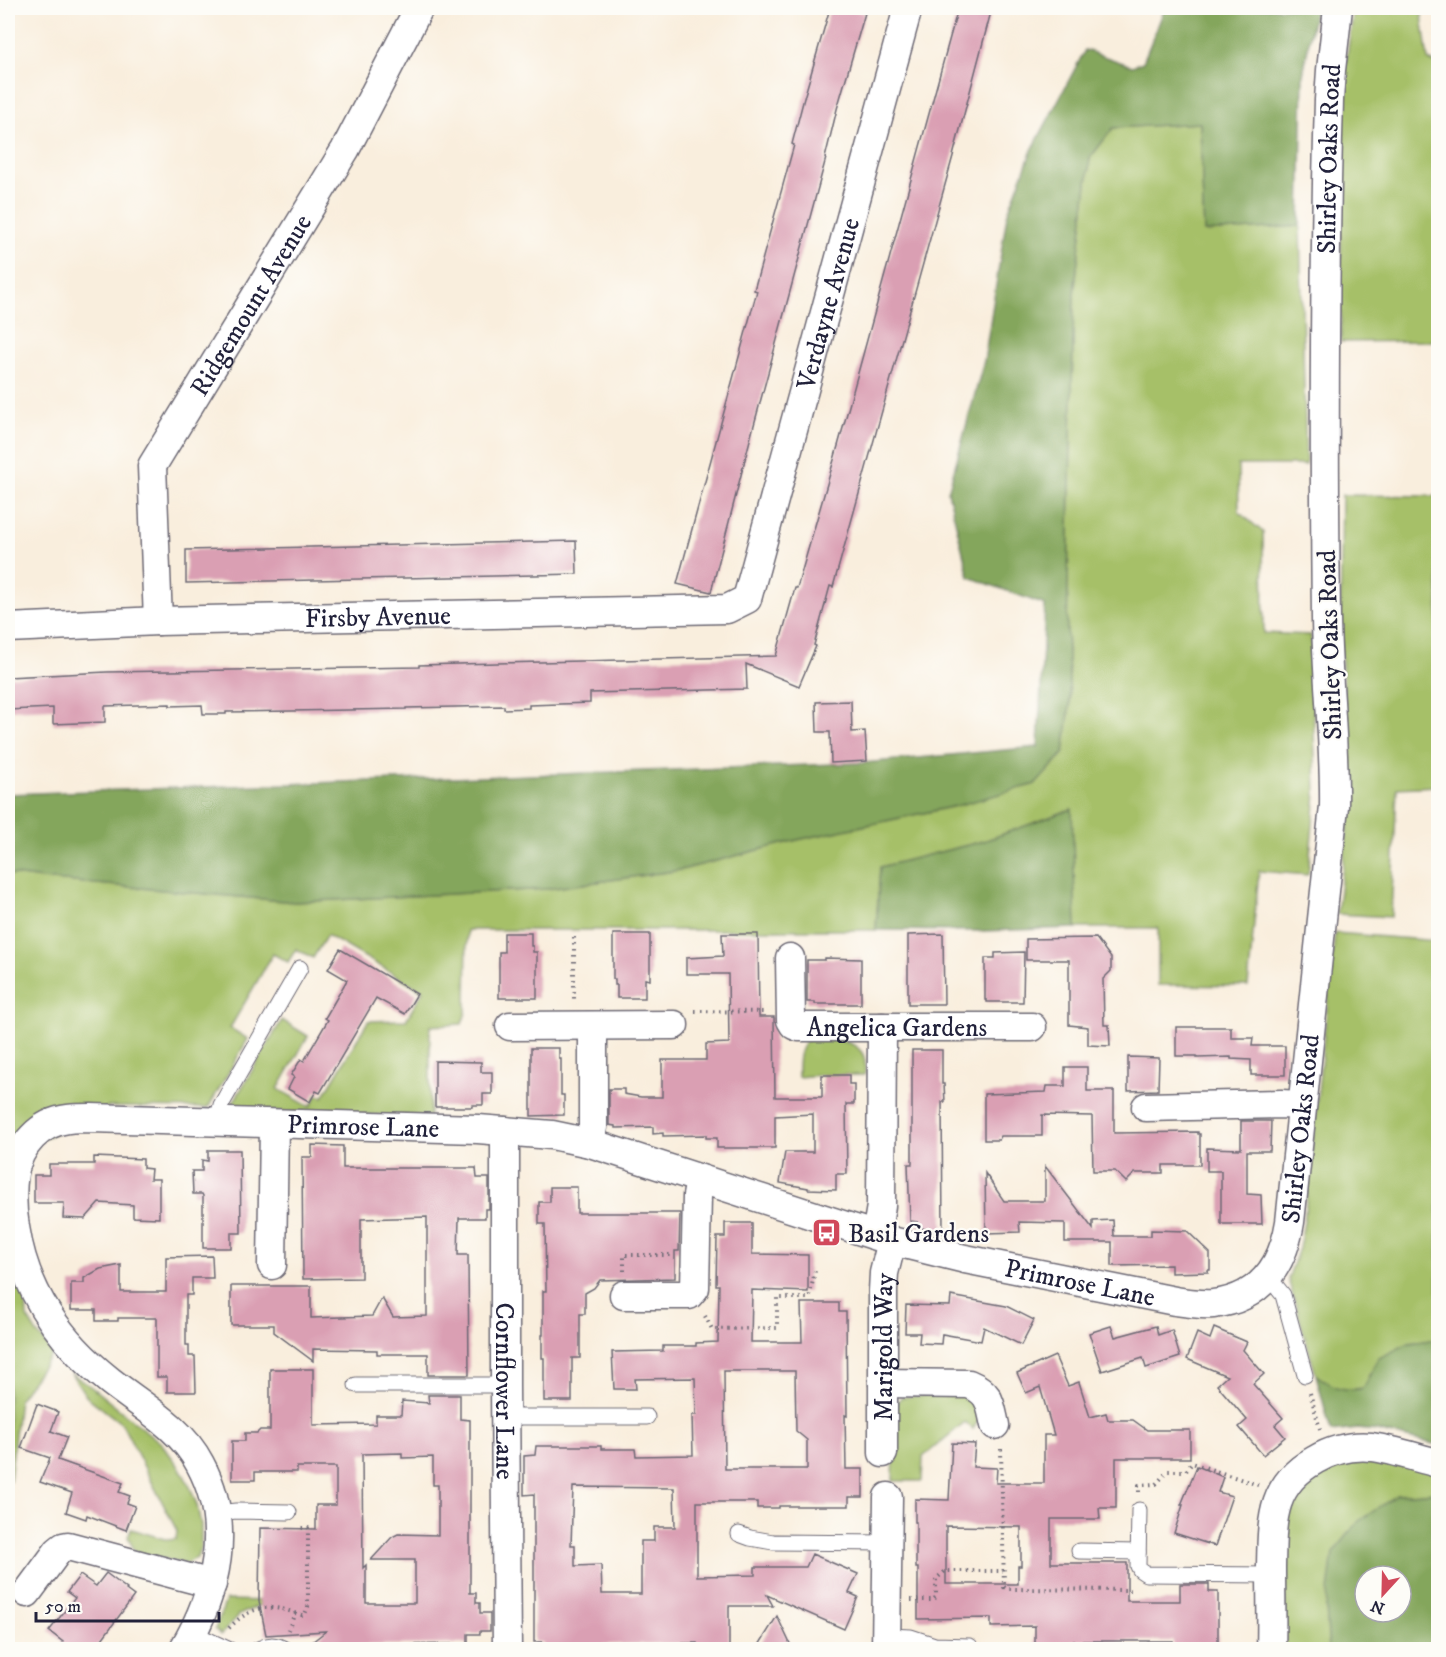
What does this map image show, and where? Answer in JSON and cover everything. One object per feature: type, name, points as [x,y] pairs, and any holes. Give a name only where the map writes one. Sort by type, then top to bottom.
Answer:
[{"type":"street","name":"Ridgemount Avenue","points":[[158,621],[152,466],[345,150],[419,8]]},
{"type":"street","name":"Verdayne Avenue","points":[[747,599],[908,8]]},
{"type":"street","name":"Shirley Oaks Road","points":[[1268,1275],[1279,1260],[1287,1238],[1334,806],[1326,622],[1324,397],[1329,112],[1338,8]]},
{"type":"street","name":"Firsby Avenue","points":[[8,628],[158,621],[727,609],[747,599]]},
{"type":"street","name":"Angelica Gardens","points":[[790,958],[791,1020],[799,1027],[1032,1027]]},
{"type":"street","points":[[510,1026],[675,1025]]},
{"type":"street","points":[[584,1026],[593,1127],[590,1143]]},
{"type":"street","name":"Marigold Way","points":[[882,1027],[879,1227],[884,1239],[883,1453]]},
{"type":"street","points":[[1146,1107],[1301,1105]]},
{"type":"street","name":"Primrose Lane","points":[[206,1644],[204,1608],[212,1584],[218,1548],[219,1523],[209,1484],[200,1464],[177,1433],[90,1364],[56,1328],[32,1287],[21,1256],[13,1219],[12,1191],[15,1164],[21,1150],[31,1137],[58,1121],[91,1118],[217,1121],[505,1131],[552,1135],[590,1143],[884,1239],[964,1259],[1197,1304],[1212,1304],[1239,1297],[1252,1290],[1268,1275]]},
{"type":"street","points":[[272,1265],[274,1124]]},
{"type":"street","name":"Cornflower Lane","points":[[505,1131],[507,1650]]},
{"type":"street","points":[[624,1295],[689,1295],[693,1292],[695,1288],[697,1196],[700,1179]]},
{"type":"street","points":[[883,1383],[969,1384],[986,1394],[995,1425]]},
{"type":"street","points":[[1271,1650],[1272,1522],[1281,1493],[1289,1479],[1326,1454],[1354,1447],[1371,1447],[1438,1463]]},
{"type":"street","points":[[886,1643],[888,1497]]},
{"type":"street","points":[[27,1593],[58,1551],[68,1546],[212,1584]]},
{"type":"lane","points":[[217,1121],[221,1105],[300,968]]},
{"type":"lane","points":[[1268,1275],[1283,1295],[1305,1374]]},
{"type":"lane","points":[[356,1385],[505,1385]]},
{"type":"lane","points":[[505,1417],[647,1417]]},
{"type":"lane","points":[[1139,1510],[1138,1566],[1143,1573],[1271,1575]]},
{"type":"lane","points":[[217,1513],[289,1512]]},
{"type":"lane","points":[[739,1534],[773,1542],[886,1543]]},
{"type":"lane","points":[[1079,1551],[1138,1552]]},
{"type":"lane","points":[[886,1643],[911,1636],[935,1646],[970,1646]]},
{"type":"lane","points":[[257,1650],[265,1645],[284,1648]]},
{"type":"path","points":[[574,937],[584,1026]]},
{"type":"path","points":[[675,1025],[683,1011],[790,1012]]},
{"type":"path","points":[[624,1295],[624,1255],[696,1255]]},
{"type":"path","points":[[693,1292],[712,1329],[777,1328],[777,1298],[809,1298],[815,1271]]},
{"type":"path","points":[[1305,1374],[1326,1454]]},
{"type":"path","points":[[995,1425],[1001,1451],[1004,1587],[1007,1589],[1131,1590],[1143,1573]]},
{"type":"path","points":[[1139,1510],[1139,1485],[1156,1484],[1168,1471],[1186,1471],[1192,1463],[1281,1493]]},
{"type":"path","points":[[206,1644],[248,1612],[266,1607],[302,1615],[307,1611],[308,1528],[294,1528],[291,1525],[289,1512]]},
{"type":"path","points":[[886,1600],[933,1600],[936,1597],[936,1579],[945,1572],[1003,1571]]},
{"type":"path","points":[[284,1648],[295,1613]]},
{"type":"green space","points":[[1165,8],[1315,8],[1303,75],[1300,226],[1204,232],[1200,123],[1113,128],[1090,158],[1074,294],[1067,629],[1070,704],[1064,753],[1036,784],[956,806],[797,840],[681,870],[547,889],[295,902],[8,874],[8,794],[863,763],[1038,747],[1045,605],[969,577],[948,492],[984,361],[1007,215],[1032,150],[1085,50],[1132,66],[1143,62]]},
{"type":"green space","points":[[1354,8],[1421,8],[1428,60],[1438,64],[1438,341],[1341,342],[1341,97]]},
{"type":"green space","points":[[1200,123],[1204,232],[1300,226],[1306,465],[1238,465],[1239,512],[1263,532],[1264,633],[1311,635],[1316,794],[1308,875],[1259,871],[1248,986],[1158,985],[1158,928],[1076,928],[1071,809],[984,841],[880,867],[876,930],[467,930],[466,1012],[462,1024],[430,1026],[430,1116],[228,1111],[282,1020],[308,1036],[278,1089],[310,1107],[317,1095],[323,1097],[368,1021],[406,1020],[423,991],[327,935],[313,958],[296,949],[288,962],[273,954],[230,1028],[248,1039],[208,1108],[108,1107],[8,1156],[8,874],[295,902],[547,889],[681,870],[797,840],[956,806],[1064,753],[1070,704],[1067,629],[1074,294],[1090,158],[1113,128]]},
{"type":"green space","points":[[1342,495],[1438,496],[1438,786],[1397,788],[1391,917],[1337,914],[1351,800],[1340,635]]},
{"type":"green space","points":[[1072,809],[1076,928],[983,931],[876,930],[880,867],[984,841]]},
{"type":"green space","points":[[1335,933],[1438,941],[1438,1339],[1409,1343],[1369,1375],[1363,1388],[1346,1390],[1334,1387],[1316,1375],[1288,1279],[1299,1248],[1304,1222]]},
{"type":"green space","points":[[807,1040],[842,1041],[857,1047],[865,1061],[865,1075],[798,1077],[800,1053]]},
{"type":"green space","points":[[8,1246],[26,1299],[27,1317],[53,1352],[19,1399],[10,1481],[8,1481]]},
{"type":"green space","points":[[1438,1339],[1438,1445],[1377,1431],[1358,1429],[1331,1432],[1316,1375],[1338,1387],[1362,1389],[1379,1358],[1409,1343]]},
{"type":"green space","points":[[71,1373],[162,1444],[180,1468],[197,1505],[201,1525],[201,1546],[197,1558],[185,1564],[135,1552],[128,1537],[131,1529],[168,1540],[176,1539],[177,1531],[122,1424],[86,1396]]},
{"type":"green space","points":[[969,1393],[981,1417],[973,1429],[965,1422],[923,1457],[922,1481],[893,1481],[895,1412],[901,1397]]},
{"type":"green space","points":[[1360,1457],[1438,1472],[1438,1492],[1397,1495],[1326,1607],[1329,1649],[1285,1650],[1287,1515],[1297,1490],[1317,1470]]},
{"type":"green space","points":[[1438,1492],[1438,1649],[1329,1649],[1326,1607],[1333,1553],[1359,1521],[1397,1495]]},
{"type":"green space","points":[[226,1600],[268,1601],[239,1615],[221,1635],[215,1629]]},
{"type":"building","points":[[830,8],[844,8],[865,13],[837,109],[711,592],[677,584],[757,291],[754,290]]},
{"type":"building","points":[[958,8],[992,8],[833,587],[830,586],[814,645],[816,646],[799,686],[746,664],[747,689],[590,693],[590,703],[529,705],[529,708],[504,709],[504,706],[203,714],[202,705],[105,706],[105,722],[53,724],[53,708],[8,710],[8,677],[107,672],[419,667],[419,665],[776,656],[838,446]]},
{"type":"building","points":[[576,541],[577,574],[186,583],[186,550]]},
{"type":"building","points":[[851,701],[852,732],[865,731],[867,761],[831,763],[830,732],[817,732],[816,702]]},
{"type":"building","points":[[504,933],[531,933],[531,946],[533,946],[533,952],[537,952],[537,998],[499,998],[499,952],[504,952]]},
{"type":"building","points":[[613,934],[650,934],[650,980],[645,979],[645,998],[617,998],[617,985],[613,979]]},
{"type":"building","points":[[722,934],[758,934],[759,1017],[774,1017],[775,1097],[822,1097],[822,1075],[849,1075],[849,1084],[854,1084],[854,1104],[846,1104],[847,1174],[836,1174],[836,1190],[808,1189],[780,1183],[785,1152],[813,1152],[813,1114],[775,1116],[775,1148],[717,1148],[717,1138],[706,1138],[706,1135],[663,1136],[663,1133],[653,1134],[653,1127],[615,1128],[609,1125],[609,1089],[624,1089],[624,1094],[641,1097],[662,1097],[662,1060],[706,1060],[706,1044],[729,1043],[728,974],[686,974],[686,958],[723,956]]},
{"type":"building","points":[[943,934],[944,1004],[908,1004],[908,935]]},
{"type":"building","points":[[1096,938],[1111,958],[1111,971],[1103,979],[1104,1025],[1109,1025],[1110,1046],[1088,1045],[1088,1027],[1069,1025],[1069,960],[1026,960],[1026,939]]},
{"type":"building","points":[[340,949],[417,994],[405,1014],[376,998],[320,1093],[316,1091],[310,1102],[288,1089],[294,1077],[291,1075],[301,1059],[304,1061],[328,1020],[325,1018],[347,980],[328,969]]},
{"type":"building","points":[[1024,952],[1023,1002],[987,1002],[985,1000],[985,958],[995,958],[995,953]]},
{"type":"building","points":[[825,958],[861,959],[861,1004],[807,1002],[807,960],[825,960]]},
{"type":"building","points":[[1176,1027],[1231,1027],[1231,1038],[1253,1038],[1252,1046],[1285,1046],[1285,1075],[1251,1075],[1251,1060],[1231,1059],[1231,1057],[1176,1056]]},
{"type":"building","points":[[531,1048],[559,1048],[564,1115],[531,1116]]},
{"type":"building","points":[[912,1050],[942,1050],[942,1084],[944,1084],[945,1102],[942,1102],[943,1233],[917,1227],[917,1222],[910,1221],[908,1164],[912,1164]]},
{"type":"building","points":[[1128,1057],[1159,1058],[1158,1090],[1128,1091]]},
{"type":"building","points":[[435,1061],[481,1062],[481,1072],[492,1072],[492,1094],[483,1094],[483,1105],[435,1107]]},
{"type":"building","points":[[1065,1067],[1087,1067],[1087,1091],[1114,1091],[1114,1133],[1198,1132],[1200,1134],[1200,1165],[1163,1165],[1163,1173],[1135,1173],[1126,1182],[1115,1171],[1093,1171],[1092,1116],[1042,1115],[1042,1136],[1001,1136],[999,1140],[984,1140],[984,1094],[1046,1092],[1047,1086],[1065,1086]]},
{"type":"building","points":[[1241,1121],[1271,1121],[1270,1151],[1247,1151],[1247,1194],[1261,1195],[1262,1224],[1221,1224],[1221,1171],[1207,1171],[1207,1148],[1241,1149]]},
{"type":"building","points":[[312,1145],[343,1146],[343,1168],[476,1168],[477,1178],[489,1178],[489,1209],[485,1209],[485,1218],[459,1218],[458,1255],[468,1255],[469,1375],[428,1375],[428,1354],[377,1354],[377,1350],[313,1349],[313,1361],[274,1332],[274,1325],[231,1325],[231,1286],[311,1286],[311,1318],[372,1316],[382,1298],[393,1317],[427,1316],[427,1217],[361,1219],[361,1278],[303,1279],[302,1157],[312,1157]]},
{"type":"building","points":[[208,1150],[240,1150],[241,1233],[231,1233],[231,1248],[203,1248],[203,1196],[193,1194],[192,1171],[202,1171],[202,1160],[208,1161]]},
{"type":"building","points":[[94,1157],[143,1159],[143,1168],[151,1169],[150,1179],[159,1179],[159,1218],[133,1217],[133,1205],[99,1203],[85,1219],[63,1218],[64,1203],[34,1203],[34,1175],[49,1175],[49,1164],[94,1164]]},
{"type":"building","points":[[1045,1166],[1093,1229],[1093,1221],[1113,1220],[1114,1236],[1151,1236],[1151,1230],[1187,1231],[1210,1253],[1210,1270],[1208,1272],[1171,1273],[1171,1265],[1112,1266],[1112,1242],[1065,1242],[1065,1223],[1019,1222],[1020,1232],[986,1233],[985,1173],[1004,1201],[1045,1201]]},
{"type":"building","points":[[550,1187],[577,1187],[577,1213],[680,1213],[679,1251],[675,1251],[675,1278],[600,1280],[594,1288],[585,1293],[585,1314],[580,1314],[580,1358],[572,1358],[572,1401],[544,1401],[542,1335],[543,1291],[546,1291],[545,1224],[539,1224],[539,1202],[550,1202]]},
{"type":"building","points":[[725,1223],[752,1223],[752,1254],[808,1255],[808,1292],[752,1290],[751,1342],[802,1342],[801,1303],[839,1303],[839,1312],[846,1312],[846,1469],[863,1469],[863,1497],[849,1497],[849,1506],[757,1508],[757,1502],[697,1502],[697,1576],[755,1575],[755,1567],[806,1567],[812,1554],[858,1574],[849,1593],[858,1597],[844,1629],[767,1595],[773,1606],[729,1606],[729,1650],[698,1650],[697,1643],[576,1645],[576,1650],[542,1650],[542,1642],[534,1642],[534,1494],[524,1495],[524,1456],[535,1455],[536,1446],[601,1446],[601,1449],[635,1449],[636,1456],[693,1455],[692,1415],[696,1415],[695,1378],[635,1379],[636,1389],[614,1389],[612,1352],[663,1351],[663,1346],[696,1346],[696,1343],[718,1342],[717,1237],[725,1237]],"holes":[[[724,1371],[795,1371],[796,1431],[807,1440],[807,1469],[725,1469]],[[573,1487],[674,1488],[675,1527],[654,1527],[654,1541],[641,1541],[641,1594],[602,1594],[601,1565],[575,1566],[575,1545],[571,1545]]]},
{"type":"building","points":[[212,1256],[213,1278],[192,1278],[192,1295],[186,1295],[186,1345],[189,1345],[189,1356],[195,1356],[196,1392],[167,1392],[167,1377],[157,1377],[157,1318],[118,1318],[118,1321],[96,1321],[96,1310],[71,1310],[71,1283],[84,1283],[84,1278],[100,1269],[121,1265],[121,1292],[166,1292],[166,1257]]},
{"type":"building","points":[[951,1296],[1006,1306],[1034,1320],[1021,1345],[984,1327],[981,1341],[942,1334],[941,1344],[919,1343],[920,1333],[905,1333],[906,1305],[950,1306]]},
{"type":"building","points":[[1111,1326],[1115,1337],[1156,1326],[1158,1335],[1172,1330],[1180,1357],[1146,1368],[1143,1358],[1102,1371],[1089,1333]]},
{"type":"building","points":[[1214,1328],[1247,1342],[1243,1350],[1264,1374],[1253,1384],[1283,1418],[1275,1425],[1285,1437],[1263,1455],[1239,1427],[1247,1420],[1217,1385],[1227,1376],[1187,1359],[1197,1333],[1210,1339]]},
{"type":"building","points":[[1055,1356],[1068,1386],[1079,1382],[1090,1417],[1106,1413],[1108,1420],[1133,1420],[1147,1430],[1190,1430],[1190,1458],[1116,1458],[1116,1508],[1099,1508],[1100,1519],[1051,1519],[1051,1563],[1127,1563],[1127,1601],[1180,1601],[1180,1584],[1209,1584],[1209,1592],[1218,1592],[1218,1650],[1173,1650],[1173,1641],[1071,1641],[1071,1646],[1054,1646],[1054,1650],[1035,1650],[1035,1626],[991,1627],[991,1618],[918,1619],[915,1499],[949,1500],[952,1443],[975,1444],[973,1467],[997,1468],[996,1483],[1044,1483],[1044,1435],[1054,1435],[1040,1387],[1026,1393],[1017,1373]],"holes":[[[946,1526],[1021,1527],[1021,1566],[1018,1566],[1018,1584],[946,1584]]]},
{"type":"building","points":[[270,1369],[313,1369],[313,1425],[376,1424],[376,1415],[401,1415],[402,1401],[429,1403],[428,1395],[460,1395],[460,1419],[470,1420],[470,1593],[476,1593],[476,1603],[480,1603],[480,1613],[490,1613],[490,1631],[468,1634],[468,1644],[307,1646],[326,1631],[266,1635],[259,1601],[260,1528],[316,1529],[316,1505],[336,1505],[336,1467],[297,1467],[297,1472],[255,1472],[255,1480],[232,1480],[232,1441],[245,1441],[245,1433],[270,1430]],"holes":[[[402,1453],[402,1458],[433,1457],[433,1485],[438,1485],[438,1535],[398,1534],[392,1537],[371,1560],[415,1560],[415,1603],[366,1603],[366,1565],[363,1568],[362,1454]]]},
{"type":"building","points":[[37,1404],[58,1412],[51,1431],[67,1437],[58,1460],[123,1483],[119,1492],[130,1496],[127,1503],[135,1506],[126,1530],[87,1515],[86,1519],[66,1512],[72,1493],[40,1482],[50,1458],[21,1448]]},
{"type":"building","points":[[1197,1466],[1223,1477],[1218,1492],[1232,1496],[1215,1546],[1174,1533],[1183,1505],[1181,1505]]},
{"type":"building","points":[[106,1573],[134,1596],[94,1650],[57,1650],[63,1642],[49,1631],[75,1598],[67,1592],[80,1575],[96,1586]]},
{"type":"building","points":[[777,1616],[793,1650],[756,1650]]},
{"type":"place","name":"Basil Gardens","points":[[827,1233]]}]
